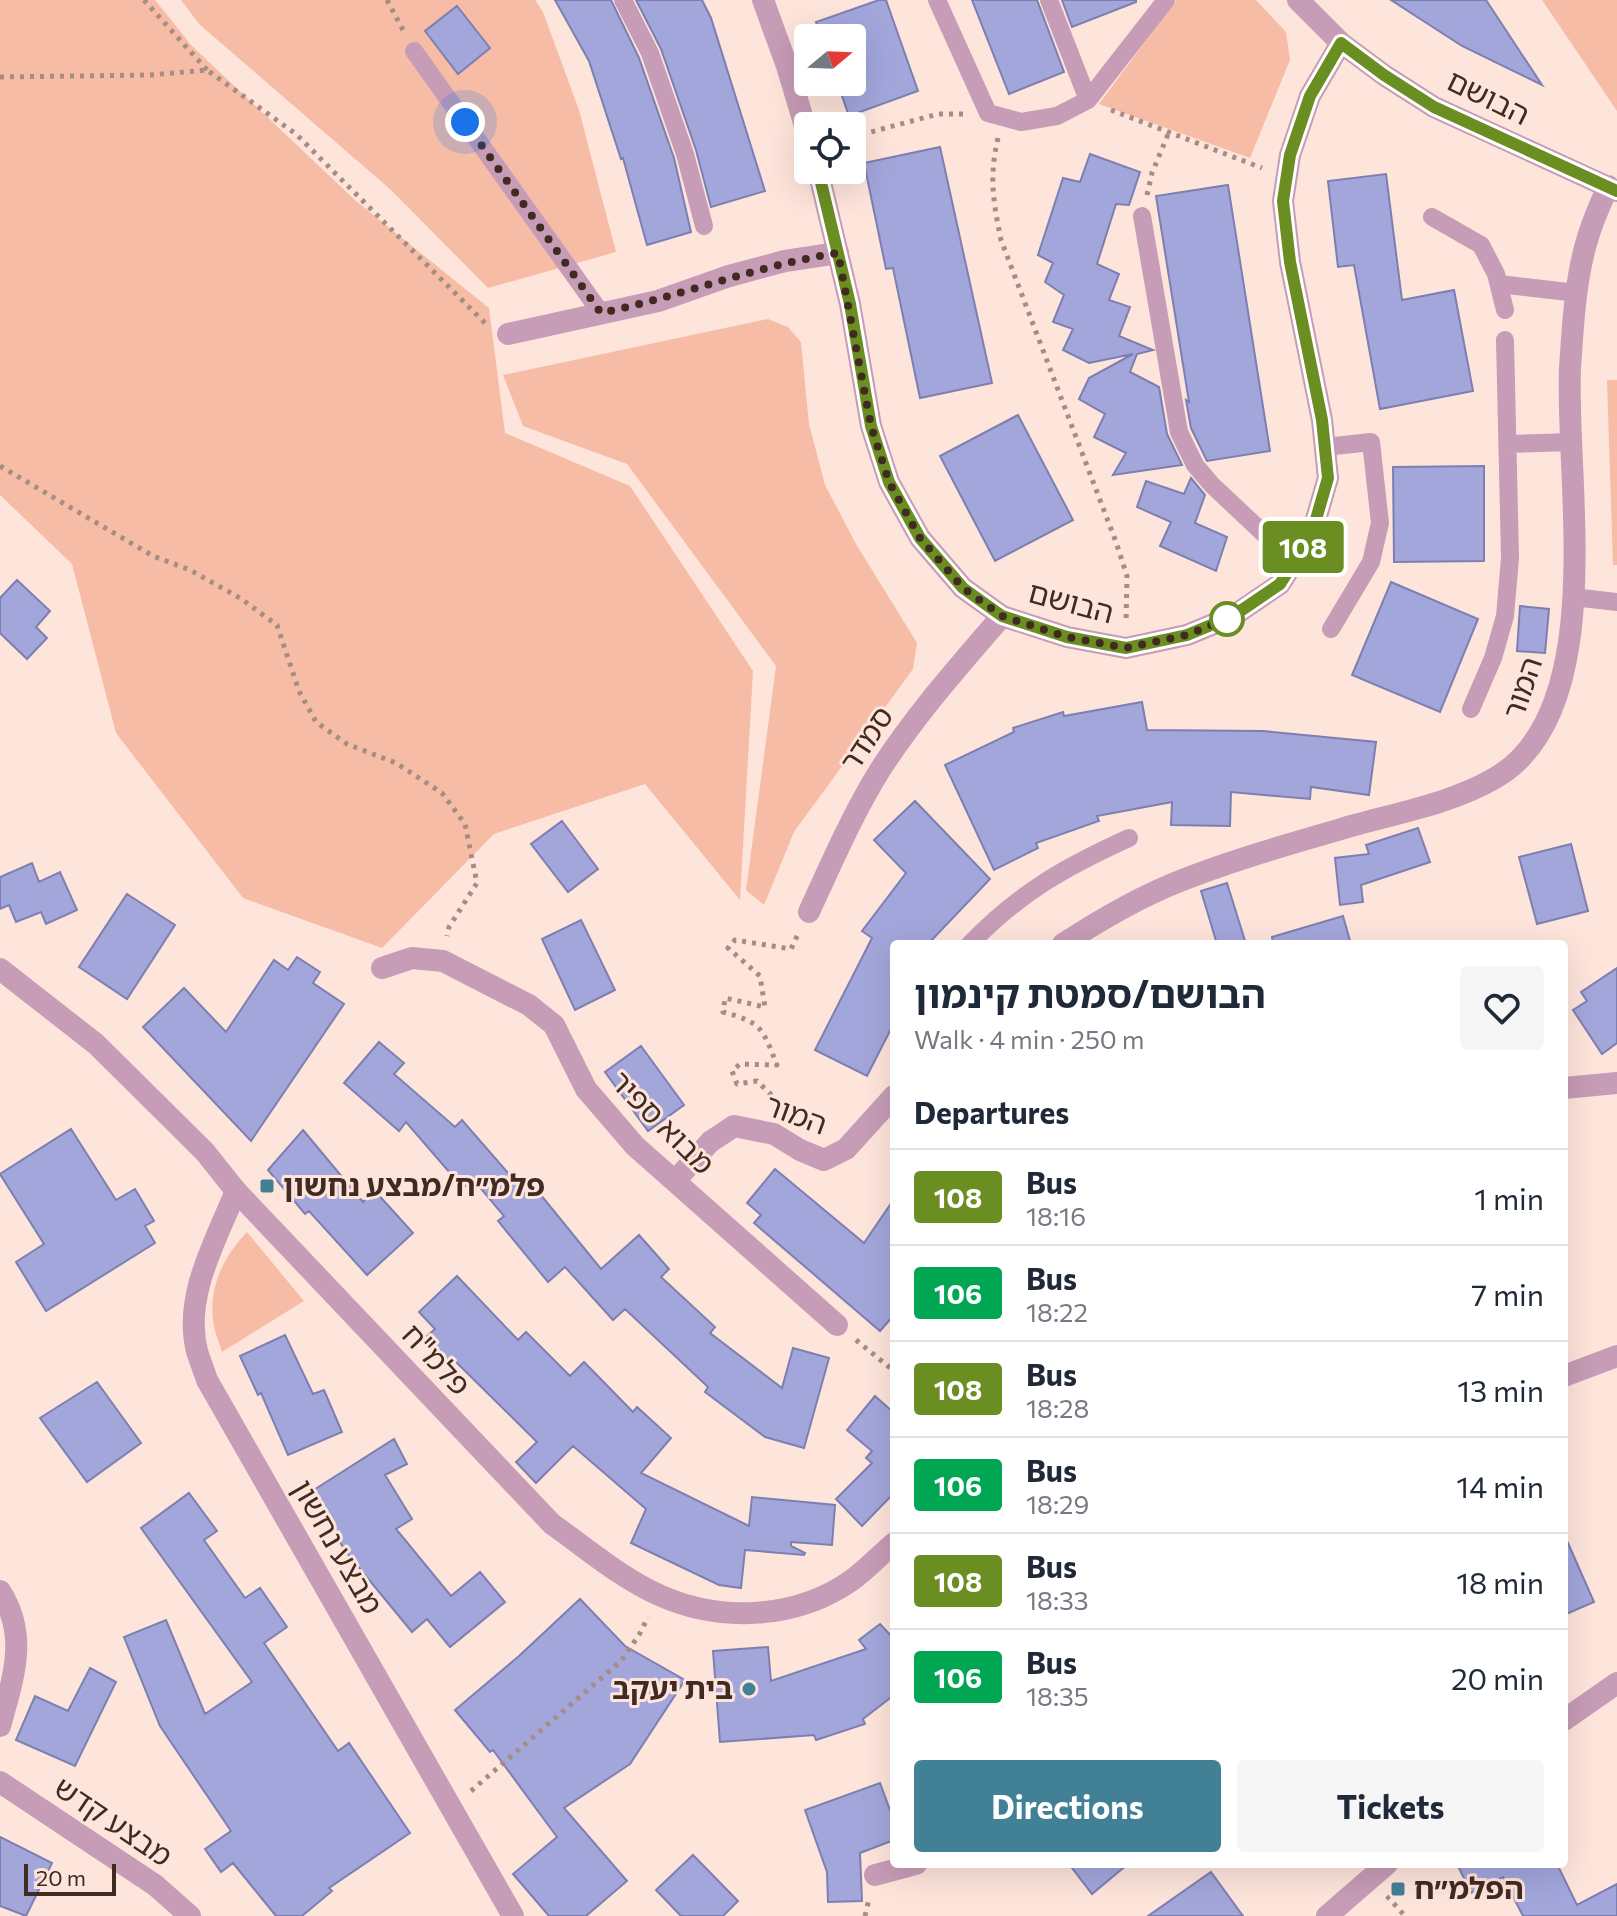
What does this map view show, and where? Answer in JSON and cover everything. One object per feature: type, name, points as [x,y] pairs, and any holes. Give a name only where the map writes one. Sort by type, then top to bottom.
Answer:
[{"type":"street","points":[[763,0],[801,112]]},
{"type":"street","name":"הבושם","points":[[1298,0],[1341,43],[1434,107],[1612,188]]},
{"type":"street","name":"הבושם","points":[[821,184],[838,253],[871,426],[889,482],[920,538],[963,588],[1002,616],[1067,637],[1126,648],[1187,635],[1233,616],[1280,584],[1312,533],[1328,478],[1325,447],[1290,262],[1283,201],[1290,155],[1310,96],[1341,43]]},
{"type":"street","name":"המור","points":[[1069,940],[1109,915],[1179,881],[1265,851],[1454,796],[1497,778],[1535,744],[1558,697],[1571,631],[1570,371],[1577,293],[1588,237],[1612,188]]},
{"type":"street","points":[[508,334],[658,301],[729,276],[785,261],[838,253]]},
{"type":"street","name":"סמדר","points":[[809,912],[843,837],[880,771],[924,706],[1002,616]]},
{"type":"street","name":"מבוא ספיר","points":[[382,968],[412,958],[443,961],[529,1005],[554,1025],[586,1089],[635,1146],[837,1325]]},
{"type":"street","name":"פלמ\"ח","points":[[0,969],[96,1044],[205,1152],[236,1191],[552,1524],[609,1564],[659,1595],[712,1612],[762,1613],[812,1602],[852,1580],[890,1547]]},
{"type":"street","points":[[1568,1088],[1617,1083]]},
{"type":"street","name":"המור","points":[[675,1181],[710,1142],[734,1126],[774,1134],[824,1160],[846,1149],[890,1100]]},
{"type":"street","name":"מבצע נחשון","points":[[236,1191],[201,1277],[196,1349],[203,1370],[513,1916]]},
{"type":"street","points":[[1568,1374],[1617,1356]]},
{"type":"street","points":[[0,1591],[17,1631],[15,1667],[0,1726]]},
{"type":"street","points":[[1568,1717],[1617,1683]]},
{"type":"street","name":"מבצע קדש","points":[[0,1782],[155,1885],[190,1916]]},
{"type":"street","points":[[875,1875],[901,1868]]},
{"type":"street","points":[[1327,1916],[1382,1868]]},
{"type":"lane","points":[[623,0],[650,53],[685,154],[704,226]]},
{"type":"lane","points":[[937,0],[995,115],[1021,122],[1057,116],[1088,100],[1166,0]]},
{"type":"lane","points":[[1049,0],[1088,100]]},
{"type":"lane","points":[[414,51],[601,313]]},
{"type":"lane","points":[[1142,216],[1179,432],[1195,465],[1212,485],[1294,562]]},
{"type":"lane","points":[[1432,217],[1481,245],[1499,284],[1505,310]]},
{"type":"lane","points":[[1499,284],[1577,293]]},
{"type":"lane","points":[[1471,709],[1493,658],[1505,616],[1510,558],[1505,340]]},
{"type":"lane","points":[[1325,447],[1371,442],[1380,523],[1371,562],[1331,629]]},
{"type":"lane","points":[[1508,444],[1571,442]]},
{"type":"lane","points":[[1573,597],[1617,602]]},
{"type":"lane","points":[[974,940],[1030,889],[1080,860],[1129,838]]},
{"type":"path","points":[[144,0],[207,70],[296,134],[405,241],[482,323],[508,334]]},
{"type":"path","points":[[387,0],[414,51]]},
{"type":"path","points":[[0,77],[150,75],[207,70]]},
{"type":"path","points":[[1088,100],[1286,178]]},
{"type":"path","points":[[866,133],[938,114],[995,115],[992,200],[1001,240],[1127,576],[1126,648]]},
{"type":"path","points":[[1142,216],[1152,173],[1169,132]]},
{"type":"path","points":[[0,466],[153,556],[190,570],[240,598],[277,625],[299,691],[316,722],[347,744],[396,763],[442,793],[465,824],[477,883],[449,927],[443,961]]},
{"type":"path","points":[[777,1117],[791,1114],[757,1081],[737,1084],[732,1071],[740,1064],[777,1065],[762,1029],[748,1019],[723,1012],[725,998],[765,1007],[760,976],[728,948],[735,940],[791,949],[809,912]]},
{"type":"path","points":[[837,1325],[890,1368]]},
{"type":"path","points":[[451,1807],[621,1661],[639,1635],[659,1595]]},
{"type":"shaded area","points":[[0,0],[155,0],[192,46],[356,201],[489,308],[505,433],[630,486],[753,671],[740,900],[645,784],[494,834],[382,948],[243,898],[116,733],[72,564],[0,495]]},
{"type":"shaded area","points":[[181,0],[535,0],[543,12],[579,110],[616,252],[488,288],[391,190],[199,24]]},
{"type":"shaded area","points":[[1176,0],[1256,0],[1286,32],[1290,60],[1250,158],[1099,104]]},
{"type":"shaded area","points":[[1542,0],[1617,0],[1617,111]]},
{"type":"shaded area","points":[[768,319],[788,327],[801,342],[809,424],[825,485],[856,544],[917,643],[913,669],[794,832],[764,905],[746,890],[776,666],[627,464],[523,426],[503,375]]},
{"type":"shaded area","points":[[1607,380],[1617,380],[1617,565],[1613,565]]},
{"type":"shaded area","points":[[247,1232],[304,1301],[222,1352],[214,1324],[213,1295],[225,1261]]},
{"type":"building","points":[[555,0],[611,0],[639,58],[674,158],[691,232],[647,245],[623,158],[589,61]]},
{"type":"building","points":[[636,0],[702,0],[711,18],[765,191],[711,207],[696,150],[661,49]]},
{"type":"building","points":[[886,0],[918,91],[860,112],[848,112],[842,96],[866,96],[866,24],[816,22]]},
{"type":"building","points":[[972,0],[1037,0],[1064,72],[1009,94]]},
{"type":"building","points":[[1062,0],[1136,0],[1136,2],[1072,27]]},
{"type":"building","points":[[1391,0],[1486,0],[1542,85],[1462,46]]},
{"type":"building","points":[[457,6],[490,48],[458,74],[425,31]]},
{"type":"building","points":[[940,147],[992,383],[920,398],[893,268],[886,269],[866,163]]},
{"type":"building","points":[[1090,154],[1140,172],[1129,205],[1116,204],[1097,264],[1119,274],[1109,300],[1130,307],[1119,336],[1153,350],[1137,354],[1130,372],[1159,387],[1167,434],[1182,465],[1113,475],[1126,453],[1094,437],[1105,414],[1079,399],[1089,378],[1133,354],[1089,363],[1063,350],[1073,329],[1053,322],[1064,295],[1045,282],[1053,263],[1038,255],[1063,178],[1080,182]]},
{"type":"building","points":[[1386,174],[1402,300],[1454,290],[1473,391],[1380,409],[1354,265],[1338,267],[1328,181]]},
{"type":"building","points":[[1228,185],[1270,451],[1207,461],[1191,428],[1156,196]]},
{"type":"building","points":[[1018,415],[1073,520],[995,561],[940,456]]},
{"type":"building","points":[[1484,466],[1484,561],[1394,562],[1393,467]]},
{"type":"building","points":[[1191,478],[1205,495],[1195,523],[1227,537],[1216,571],[1160,546],[1171,522],[1137,507],[1146,481],[1184,494]]},
{"type":"building","points":[[17,580],[50,611],[36,627],[47,638],[27,659],[0,633],[0,598]]},
{"type":"building","points":[[1391,582],[1478,619],[1440,712],[1352,675]]},
{"type":"building","points":[[1520,606],[1549,609],[1545,653],[1517,651]]},
{"type":"building","points":[[1142,702],[1147,730],[1263,731],[1376,742],[1369,795],[1311,787],[1310,799],[1231,792],[1230,826],[1171,825],[1172,802],[1097,816],[1099,821],[1036,843],[1038,848],[994,870],[945,765],[1014,732],[1013,728],[1063,712],[1064,716]]},
{"type":"building","points":[[915,801],[990,879],[932,940],[890,940],[890,1031],[867,1076],[815,1050],[872,938],[862,931],[906,873],[874,840]]},
{"type":"building","points":[[562,821],[598,869],[568,892],[531,844]]},
{"type":"building","points":[[1418,828],[1430,862],[1361,885],[1363,902],[1340,905],[1335,858],[1369,854],[1366,845]]},
{"type":"building","points":[[1571,844],[1588,911],[1537,924],[1519,857]]},
{"type":"building","points":[[32,863],[39,882],[60,872],[77,910],[46,924],[41,912],[16,922],[9,905],[0,909],[0,877]]},
{"type":"building","points":[[1227,883],[1245,940],[1216,940],[1201,891]]},
{"type":"building","points":[[127,894],[175,925],[127,999],[79,967]]},
{"type":"building","points":[[1343,916],[1350,940],[1272,940],[1272,937]]},
{"type":"building","points":[[581,920],[615,990],[575,1010],[542,939]]},
{"type":"building","points":[[297,957],[320,972],[313,983],[344,1004],[251,1141],[143,1027],[184,988],[226,1032],[274,960],[288,970]]},
{"type":"building","points":[[1617,968],[1617,1043],[1602,1054],[1573,1010],[1587,1001],[1581,992]]},
{"type":"building","points":[[379,1042],[404,1063],[394,1074],[455,1127],[462,1120],[528,1196],[536,1189],[601,1269],[639,1235],[669,1269],[661,1277],[715,1327],[710,1333],[782,1388],[793,1348],[829,1358],[804,1448],[765,1437],[705,1392],[708,1387],[625,1309],[613,1320],[565,1267],[548,1282],[498,1221],[504,1216],[473,1179],[463,1188],[406,1122],[399,1131],[344,1083]]},
{"type":"building","points":[[641,1046],[684,1105],[648,1131],[605,1072]]},
{"type":"building","points":[[71,1129],[116,1200],[135,1189],[154,1221],[145,1226],[155,1243],[46,1311],[16,1262],[44,1244],[0,1174]]},
{"type":"building","points":[[303,1130],[363,1202],[375,1191],[413,1233],[367,1275],[309,1211],[305,1214],[268,1170]]},
{"type":"building","points":[[775,1169],[864,1243],[890,1205],[890,1320],[880,1331],[754,1223],[761,1215],[747,1203]]},
{"type":"building","points":[[457,1276],[518,1340],[526,1332],[570,1376],[584,1362],[633,1412],[637,1407],[671,1438],[641,1473],[749,1526],[752,1497],[835,1505],[832,1545],[791,1542],[791,1546],[804,1555],[745,1550],[741,1588],[719,1585],[631,1543],[646,1509],[573,1446],[536,1483],[516,1462],[537,1442],[453,1359],[450,1362],[426,1337],[435,1329],[419,1312]]},
{"type":"building","points":[[285,1335],[313,1394],[324,1390],[342,1432],[288,1455],[261,1393],[258,1395],[240,1356]]},
{"type":"building","points":[[97,1382],[141,1443],[87,1482],[40,1418]]},
{"type":"building","points":[[875,1396],[890,1409],[890,1497],[862,1526],[836,1499],[872,1463],[866,1458],[872,1451],[847,1430]]},
{"type":"building","points":[[394,1439],[407,1464],[385,1475],[412,1519],[396,1529],[451,1596],[480,1572],[505,1602],[450,1647],[427,1619],[412,1632],[346,1552],[309,1493]]},
{"type":"building","points":[[189,1493],[217,1531],[204,1540],[245,1598],[260,1588],[287,1627],[264,1643],[338,1751],[349,1743],[410,1833],[329,1888],[332,1891],[302,1916],[276,1916],[233,1863],[221,1872],[205,1849],[231,1831],[160,1726],[124,1637],[166,1620],[205,1714],[252,1682],[141,1528]]},
{"type":"building","points":[[1568,1543],[1594,1602],[1568,1613]]},
{"type":"building","points":[[580,1599],[625,1646],[685,1680],[630,1764],[564,1808],[627,1881],[586,1916],[549,1916],[513,1874],[557,1837],[493,1750],[490,1752],[455,1710]]},
{"type":"building","points":[[880,1624],[890,1635],[890,1698],[863,1719],[865,1724],[816,1740],[814,1735],[720,1742],[713,1651],[768,1647],[771,1681],[866,1649],[859,1640]]},
{"type":"building","points":[[90,1668],[116,1682],[75,1766],[16,1740],[35,1696],[68,1711]]},
{"type":"building","points":[[880,1783],[890,1810],[890,1842],[860,1853],[862,1901],[828,1902],[827,1872],[805,1810]]},
{"type":"building","points":[[0,1837],[52,1863],[26,1916],[0,1906]]},
{"type":"building","points":[[693,1855],[738,1901],[723,1916],[681,1916],[656,1890]]},
{"type":"building","points":[[1072,1868],[1123,1868],[1092,1894]]},
{"type":"building","points":[[1459,1868],[1559,1868],[1577,1905],[1617,1884],[1617,1916],[1523,1916],[1503,1877],[1471,1893]]},
{"type":"building","points":[[1211,1872],[1243,1916],[1148,1916]]},
{"type":"bus line","name":"108","points":[[822,184],[850,304],[871,426],[889,482],[920,538],[963,588],[1002,616],[1067,637],[1126,648],[1187,635],[1233,616],[1280,584],[1312,533],[1328,478],[1322,420],[1290,262],[1283,201],[1290,155],[1310,96],[1341,43],[1434,107],[1617,191]]},
{"type":"place","name":"פלמ״ח/מבצע נחשון","points":[[267,1186]]},
{"type":"place","name":"בית יעקב","points":[[749,1689]]},
{"type":"place","name":"הפלמ״ח","points":[[1398,1889]]},
{"type":"route","points":[[465,122],[601,313],[658,301],[729,276],[785,261],[838,253],[871,426],[889,482],[920,538],[963,588],[1002,616],[1067,637],[1126,648],[1187,635],[1233,616],[1227,619]]}]
